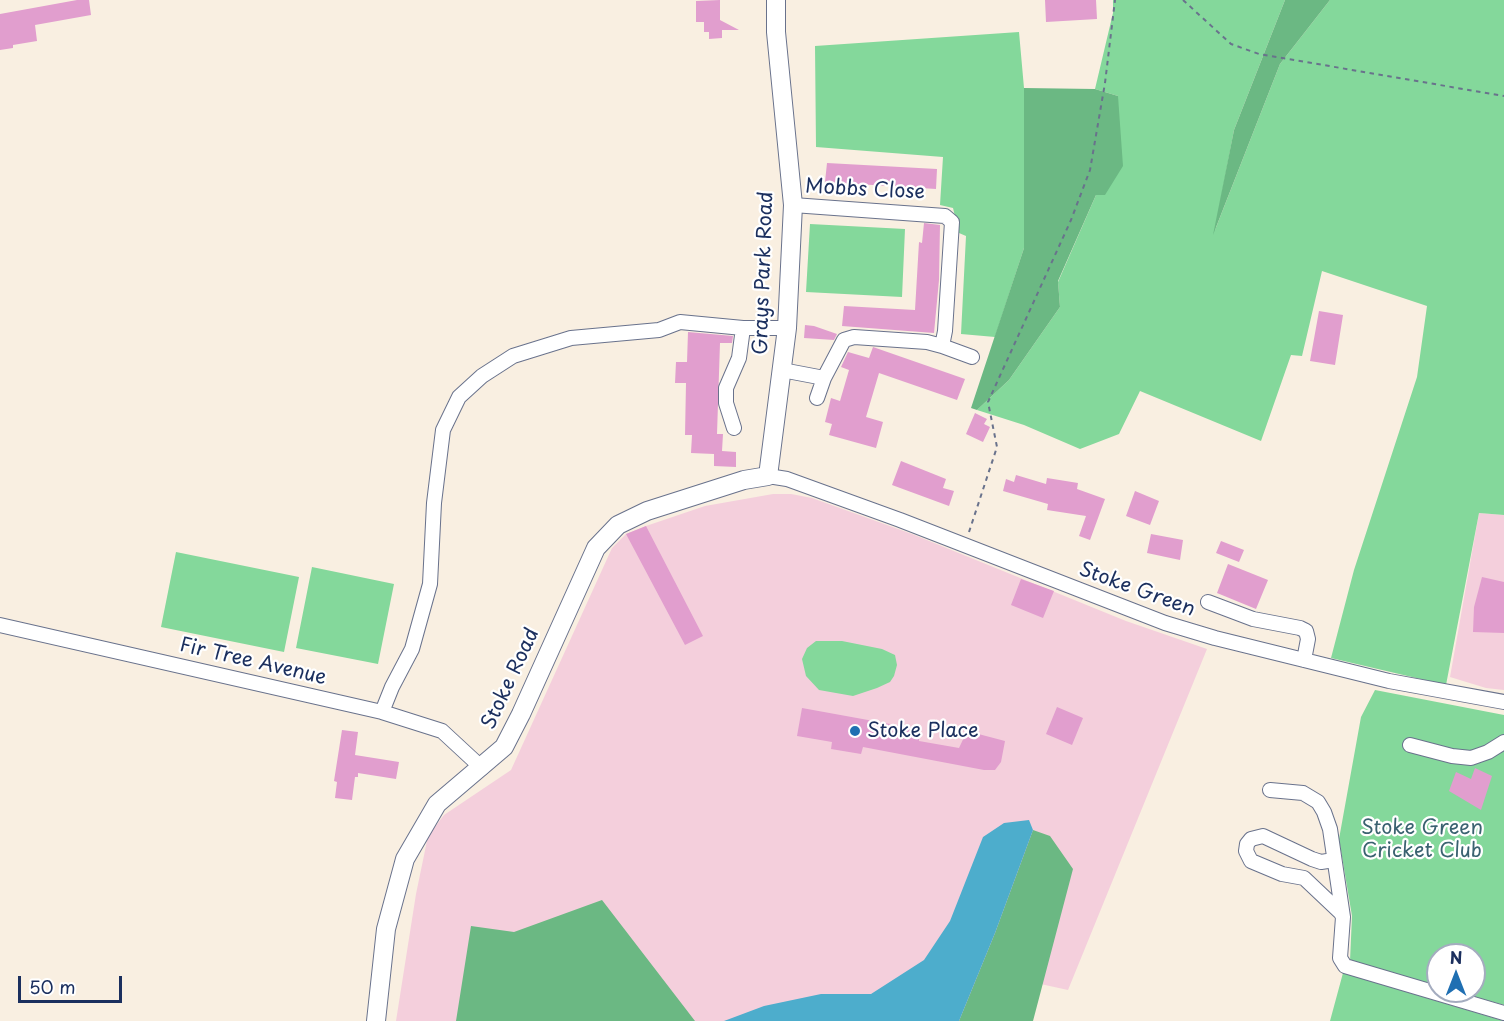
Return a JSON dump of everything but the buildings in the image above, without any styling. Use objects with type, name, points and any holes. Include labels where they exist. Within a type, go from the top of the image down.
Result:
[{"type":"main road","name":"Grays Park Road","points":[[768,476],[787,328],[793,205],[776,32],[776,0]]},
{"type":"main road","name":"Stoke Road","points":[[375,1021],[386,929],[405,859],[437,804],[504,747],[596,548],[618,525],[646,511],[744,480],[768,476]]},
{"type":"street","name":"Mobbs Close","points":[[793,205],[945,216],[952,222],[945,332],[942,346]]},
{"type":"street","points":[[382,712],[412,649],[430,584],[434,503],[443,430],[459,397],[482,376],[513,356],[571,338],[659,330],[680,322],[743,328],[787,328]]},
{"type":"street","points":[[734,428],[726,403],[726,388],[739,358],[743,328]]},
{"type":"street","points":[[817,398],[824,378],[844,340],[854,338],[927,342],[972,357]]},
{"type":"street","points":[[782,370],[824,378]]},
{"type":"street","name":"Stoke Green","points":[[768,476],[787,479],[900,520],[1165,623],[1215,638],[1389,681],[1504,702]]},
{"type":"street","points":[[1208,602],[1253,619],[1300,628],[1306,632],[1308,639],[1304,660]]},
{"type":"street","name":"Fir Tree Avenue","points":[[0,625],[382,712],[442,731],[482,768]]},
{"type":"street","points":[[1410,745],[1452,756],[1471,758],[1488,752],[1504,742]]},
{"type":"street","points":[[1270,790],[1303,793],[1318,802],[1324,812],[1330,829],[1343,917],[1340,958],[1346,966],[1504,1013]]},
{"type":"street","points":[[1334,860],[1321,862],[1312,859],[1263,836],[1251,839],[1246,844],[1247,857],[1251,861],[1282,874],[1304,878],[1343,917]]},
{"type":"street","points":[[1304,878],[1312,859]]},
{"type":"path","points":[[964,546],[997,447],[988,402],[1071,220],[1090,170],[1105,83],[1115,0]]},
{"type":"path","points":[[1183,0],[1231,44],[1259,54],[1504,96]]},
{"type":"shaded area","points":[[773,494],[791,494],[812,498],[912,534],[1126,621],[1207,649],[1068,990],[1036,983],[1027,1021],[396,1021],[416,894],[428,836],[444,815],[511,770],[612,548],[626,534],[705,506]]},
{"type":"shaded area","points":[[1479,513],[1504,515],[1504,690],[1486,688],[1450,677]]},
{"type":"green space","points":[[1113,0],[1285,0],[1234,130],[1215,230],[1280,64],[1330,0],[1504,0],[1504,515],[1479,513],[1446,685],[1331,658],[1354,570],[1417,377],[1427,306],[1322,271],[1302,356],[1291,355],[1261,441],[1140,391],[1119,434],[1080,449],[1024,425],[977,410],[1009,380],[1060,307],[1058,282],[1096,195],[1118,96],[1095,89],[1113,13]]},
{"type":"green space","points":[[1285,0],[1330,0],[1280,64],[1213,235],[1234,130]]},
{"type":"green space","points":[[1019,32],[1024,88],[1024,248],[995,337],[961,334],[966,236],[959,233],[953,208],[940,205],[943,157],[816,147],[815,46]]},
{"type":"green space","points":[[1024,88],[1095,89],[1118,96],[1123,166],[1105,195],[1096,195],[1058,281],[1060,307],[1009,380],[977,410],[971,408],[1024,248]]},
{"type":"green space","points":[[810,224],[905,229],[902,297],[806,292]]},
{"type":"green space","points":[[176,552],[299,577],[284,652],[161,627]]},
{"type":"green space","points":[[312,567],[394,584],[378,664],[296,648]]},
{"type":"green space","points":[[816,641],[842,641],[882,649],[895,655],[897,665],[894,676],[890,682],[853,696],[819,690],[806,676],[802,659],[807,648]]},
{"type":"green space","name":"Stoke Green Cricket Club","points":[[1375,690],[1504,715],[1504,1005],[1486,1000],[1486,943],[1426,943],[1426,983],[1350,961],[1352,916],[1339,839],[1361,717]]},
{"type":"green space","points":[[1033,830],[1050,836],[1073,869],[1033,1021],[959,1021],[995,933]]},
{"type":"green space","points":[[602,900],[695,1021],[456,1021],[471,926],[514,932]]},
{"type":"green space","points":[[1343,973],[1426,998],[1426,1003],[1444,1003],[1504,1021],[1330,1021]]},
{"type":"water","points":[[1029,820],[1033,830],[959,1021],[724,1021],[764,1006],[821,994],[871,994],[924,960],[950,921],[983,837],[1004,823]]},
{"type":"place","name":"Stoke Place","points":[[855,731]]}]
